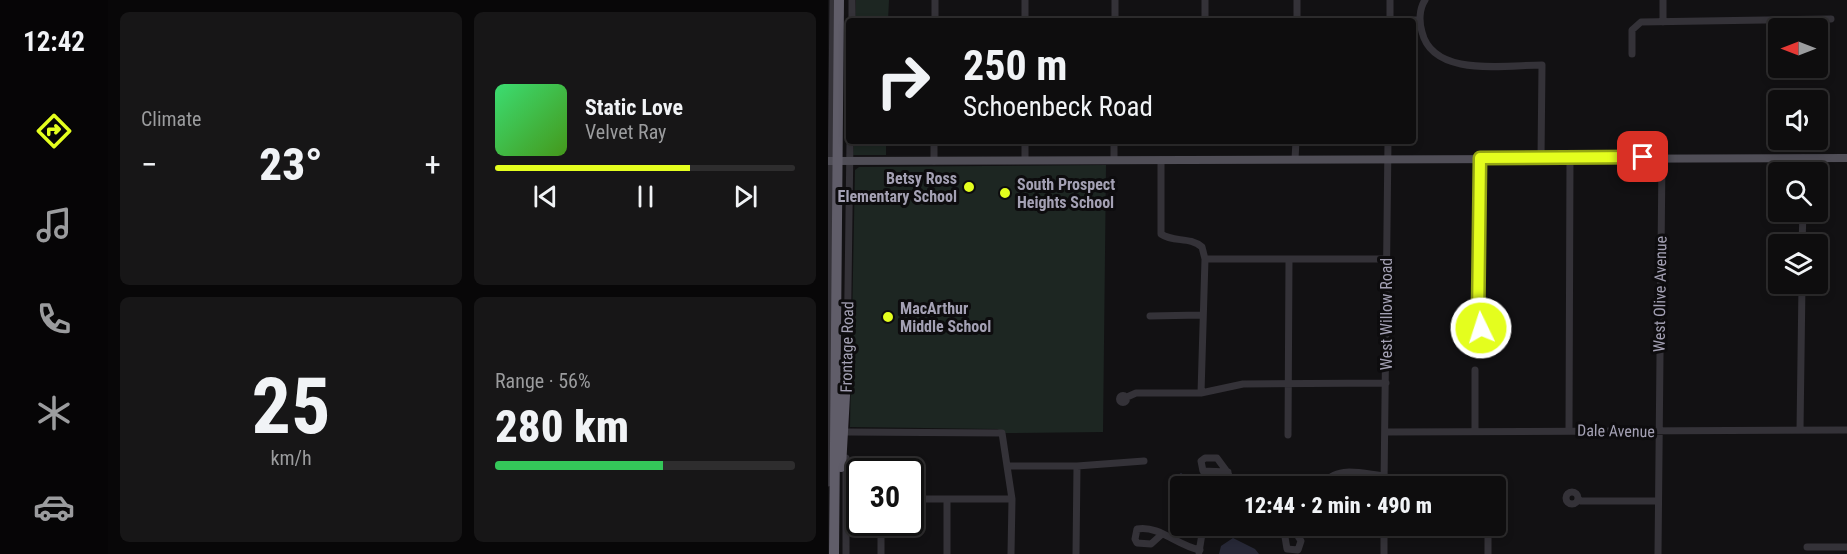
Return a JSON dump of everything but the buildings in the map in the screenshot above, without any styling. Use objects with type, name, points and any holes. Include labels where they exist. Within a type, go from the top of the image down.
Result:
[{"type":"highway","points":[[834,554],[838,161],[844,0]]},
{"type":"highway","points":[[834,2],[838,161],[840,554]]},
{"type":"highway","points":[[841,467],[847,360]]},
{"type":"main road","points":[[838,161],[1570,157],[1847,158]]},
{"type":"street","points":[[852,0],[852,18]]},
{"type":"street","points":[[935,0],[935,18]]},
{"type":"street","points":[[1025,0],[1025,18]]},
{"type":"street","points":[[1115,0],[1115,18]]},
{"type":"street","points":[[1205,0],[1205,18]]},
{"type":"street","points":[[1297,0],[1297,18]]},
{"type":"street","points":[[1390,0],[1390,18]]},
{"type":"street","points":[[1425,0],[1420,20],[1422,34],[1432,52],[1443,60],[1461,65],[1542,65],[1541,158]]},
{"type":"street","points":[[1663,0],[1663,22]]},
{"type":"street","points":[[1632,54],[1632,30],[1641,22],[1831,19]]},
{"type":"street","name":"Frontage Road","points":[[828,483],[829,234],[838,161],[848,144]]},
{"type":"street","points":[[934,144],[934,161]]},
{"type":"street","points":[[1024,144],[1024,160]]},
{"type":"street","points":[[1114,144],[1114,160]]},
{"type":"street","points":[[1295,159],[1296,144]]},
{"type":"street","name":"West Willow Road","points":[[1384,476],[1388,144]]},
{"type":"street","points":[[1569,430],[1570,157]]},
{"type":"street","name":"West Olive Avenue","points":[[1658,554],[1662,157]]},
{"type":"street","points":[[1480,158],[1478,321],[1481,328]]},
{"type":"street","points":[[1161,160],[1161,234],[1168,239],[1194,240],[1202,246],[1205,259],[1201,315],[1201,393]]},
{"type":"street","name":"Frontage Road","points":[[838,161],[847,360],[846,554]]},
{"type":"street","points":[[1205,259],[1387,259]]},
{"type":"street","points":[[1288,260],[1288,435]]},
{"type":"street","points":[[1800,430],[1802,294]]},
{"type":"street","points":[[1150,316],[1201,315]]},
{"type":"street","points":[[1475,370],[1475,430]]},
{"type":"street","points":[[1127,398],[1136,393],[1201,393],[1243,384],[1386,383]]},
{"type":"street","name":"Dale Avenue","points":[[1385,432],[1847,430]]},
{"type":"street","points":[[846,432],[1002,433],[1012,498],[1011,554]]},
{"type":"street","points":[[1008,466],[1077,466],[1144,461]]},
{"type":"street","points":[[1076,554],[1077,466]]},
{"type":"street","points":[[1330,476],[1338,471],[1384,476]]},
{"type":"street","points":[[1228,472],[1229,476]]},
{"type":"street","points":[[924,499],[1012,498]]},
{"type":"street","points":[[946,554],[947,499]]},
{"type":"street","points":[[1578,499],[1581,501],[1658,501]]},
{"type":"street","points":[[1161,535],[1199,552],[1202,536]]},
{"type":"street","points":[[881,536],[881,554]]},
{"type":"street","points":[[1285,536],[1287,549],[1298,550],[1301,542],[1297,536]]},
{"type":"street","points":[[1384,536],[1384,554]]},
{"type":"street","points":[[1488,536],[1488,554]]},
{"type":"street","points":[[1807,547],[1844,547]]},
{"type":"street","points":[[1835,554],[1844,547]]},
{"type":"shaded area","points":[[856,0],[889,0],[888,18],[855,18]]},
{"type":"shaded area","points":[[854,144],[886,144],[886,155],[853,155]]},
{"type":"shaded area","points":[[1106,165],[1103,432],[1006,433],[997,429],[850,427],[855,170],[859,167]]},
{"type":"water","points":[[1233,538],[1255,549],[1259,554],[1219,554],[1221,546]]},
{"type":"place","name":"Betsy Ross Elementary School","points":[[969,187]]},
{"type":"place","name":"South Prospect Heights School","points":[[1005,193]]},
{"type":"place","name":"MacArthur Middle School","points":[[888,317]]},
{"type":"route","points":[[1481,328],[1478,321],[1480,158],[1643,157]]}]
